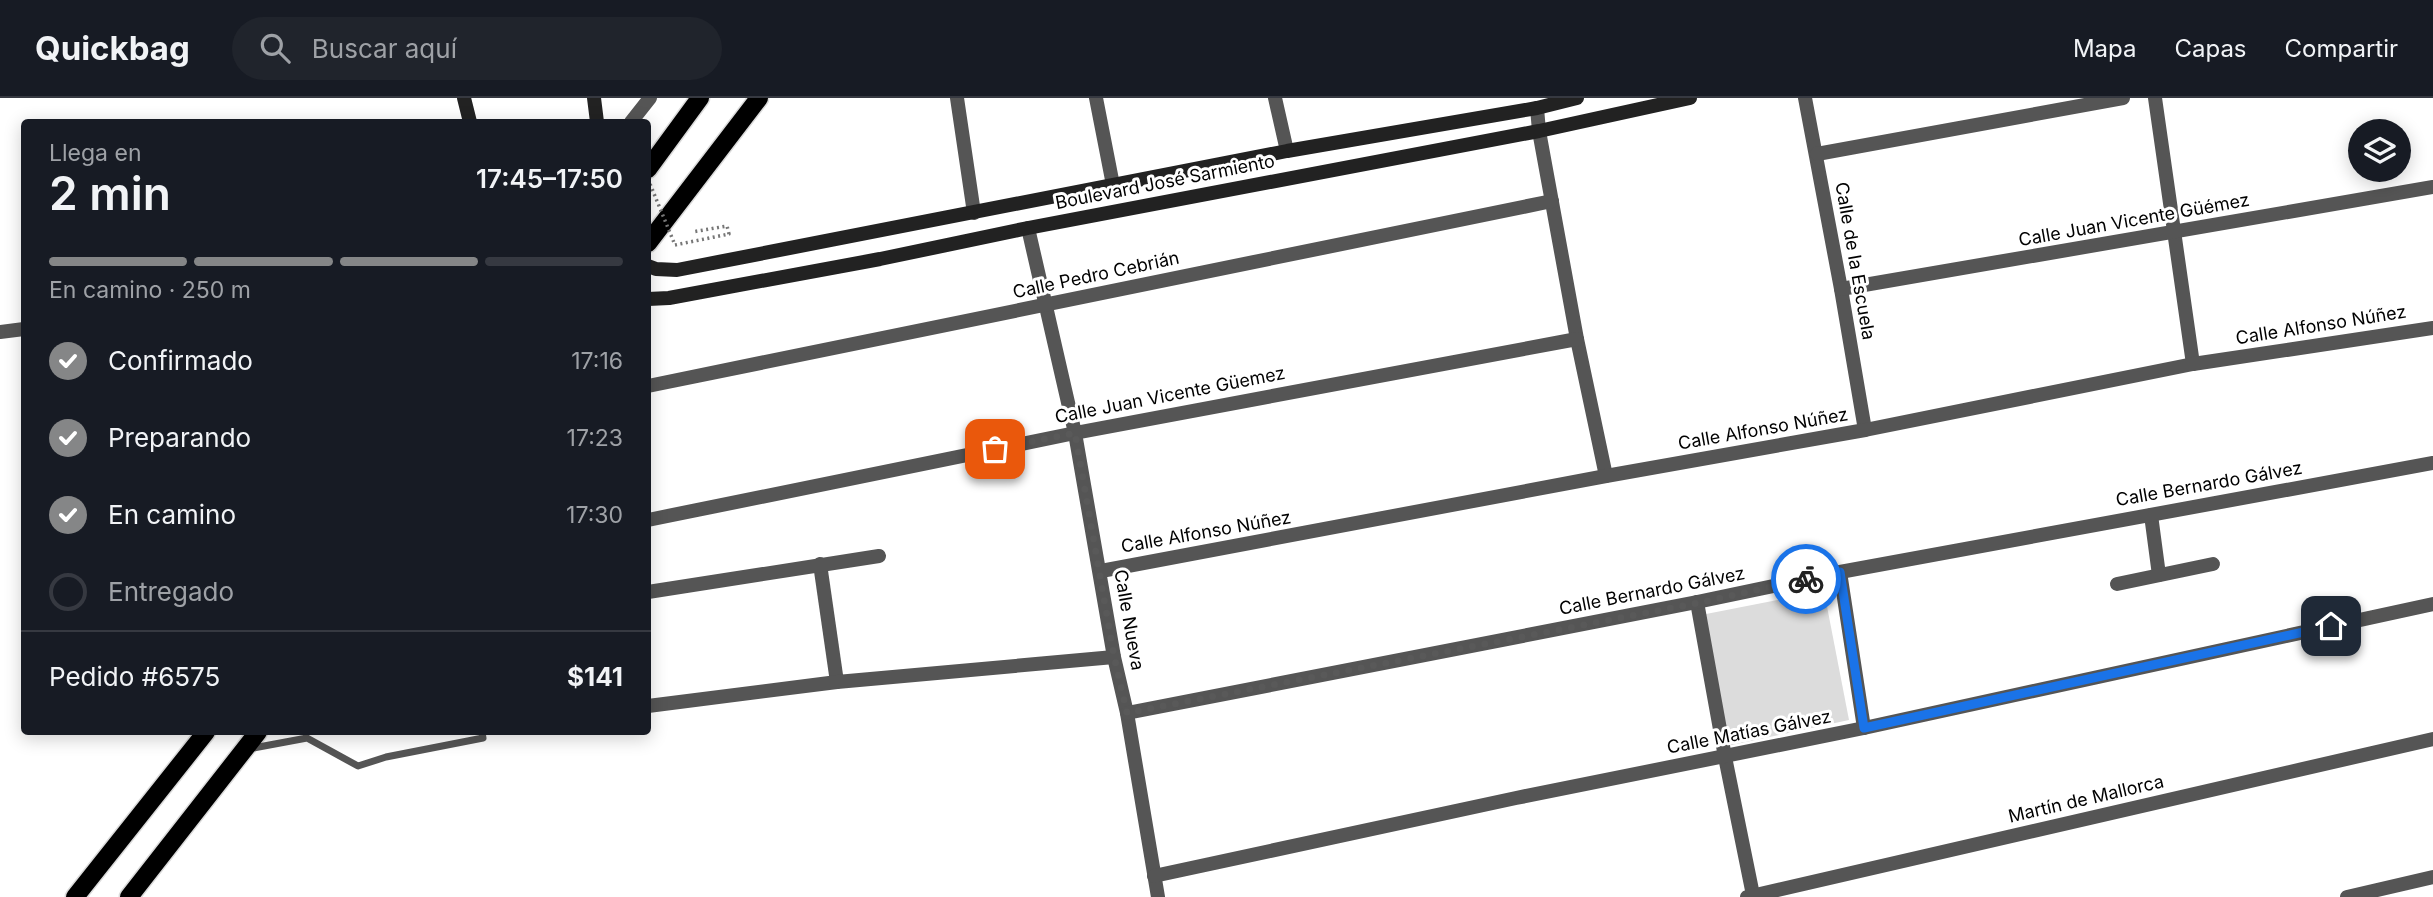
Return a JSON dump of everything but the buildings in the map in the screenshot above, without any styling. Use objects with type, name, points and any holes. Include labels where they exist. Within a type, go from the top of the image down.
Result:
[{"type":"main road","points":[[651,165],[700,98]]},
{"type":"main road","points":[[651,239],[760,98]]},
{"type":"main road","points":[[75,897],[204,735]]},
{"type":"main road","points":[[129,897],[256,735]]},
{"type":"street","points":[[464,98],[469,119]]},
{"type":"street","points":[[594,98],[597,119]]},
{"type":"street","points":[[634,119],[650,98]]},
{"type":"street","points":[[957,98],[974,213]]},
{"type":"street","points":[[1096,98],[1113,185]]},
{"type":"street","points":[[1275,98],[1287,151]]},
{"type":"street","name":"Boulevard José Sarmiento","points":[[651,268],[677,270],[1287,151],[1577,98]]},
{"type":"street","name":"Boulevard José Sarmiento","points":[[651,299],[669,298],[880,259],[1028,228],[1539,131],[1690,98]]},
{"type":"street","name":"Calle de la Escuela","points":[[1805,98],[1842,289],[1865,430]]},
{"type":"street","points":[[1817,154],[2123,98]]},
{"type":"street","points":[[2155,98],[2193,364]]},
{"type":"street","points":[[1537,107],[1539,131],[1577,338],[1606,476]]},
{"type":"street","name":"Calle Juan Vicente Güémez","points":[[1842,289],[2433,187]]},
{"type":"street","name":"Calle Pedro Cebrián","points":[[651,385],[1552,201]]},
{"type":"street","name":"Calle Nueva","points":[[1028,228],[1075,433],[1158,897]]},
{"type":"street","points":[[874,233],[880,259]]},
{"type":"street","name":"Calle Alfonso Núñez","points":[[1101,571],[1865,430],[2193,364],[2433,328]]},
{"type":"street","points":[[0,332],[21,329]]},
{"type":"street","name":"Calle Juan Vicente Güemez","points":[[651,519],[1075,433],[1577,338]]},
{"type":"street","name":"Calle Bernardo Gálvez","points":[[1127,713],[1698,603],[1840,572],[2433,463]]},
{"type":"street","points":[[2151,515],[2159,575]]},
{"type":"street","points":[[651,592],[879,556]]},
{"type":"street","points":[[820,564],[837,682]]},
{"type":"street","points":[[2117,584],[2213,564]]},
{"type":"street","points":[[1840,572],[1864,728]]},
{"type":"street","points":[[1698,603],[1750,896]]},
{"type":"street","name":"Calle Matías Gálvez","points":[[1154,876],[1517,798],[1864,728],[2433,604]]},
{"type":"street","points":[[651,706],[837,682],[1114,656]]},
{"type":"street","name":"Martín de Mallorca","points":[[1750,896],[2433,739]]},
{"type":"street","points":[[2347,897],[2433,877]]},
{"type":"lane","points":[[244,750],[307,738],[310,735]]},
{"type":"lane","points":[[307,738],[358,766],[386,757],[483,738],[482,735]]},
{"type":"path","points":[[651,186],[676,245],[729,234],[727,226],[692,232]]},
{"type":"shaded area","points":[[1824,591],[1849,720],[1727,746],[1701,615]]},
{"type":"way so far","points":[[995,449],[1075,433],[1114,656],[1127,713],[1698,603],[1806,579]]},
{"type":"route","points":[[1806,579],[1840,572],[1864,728],[2331,626]]}]
